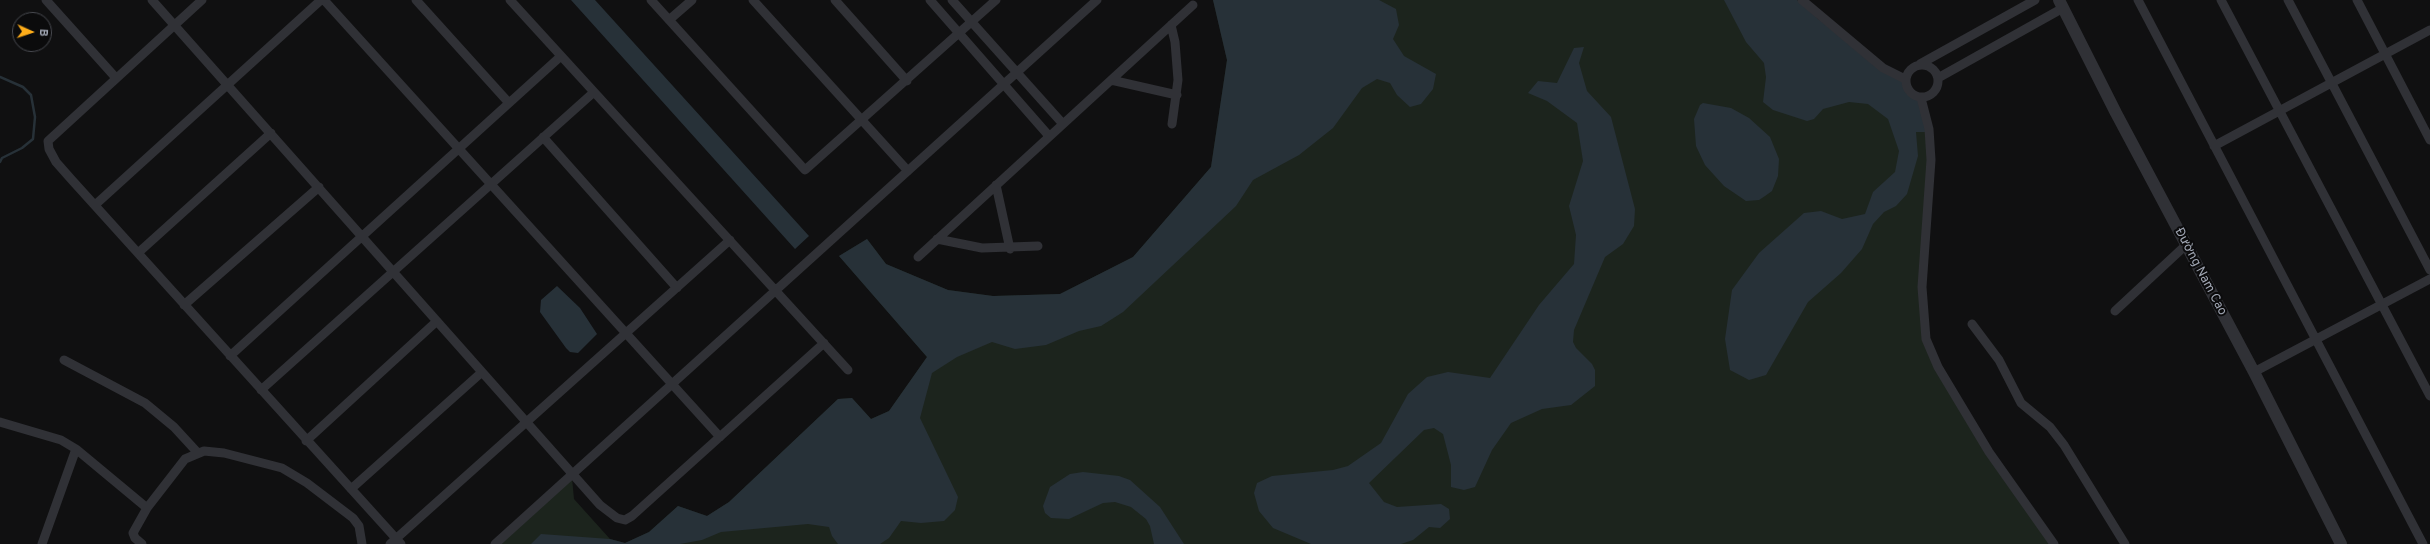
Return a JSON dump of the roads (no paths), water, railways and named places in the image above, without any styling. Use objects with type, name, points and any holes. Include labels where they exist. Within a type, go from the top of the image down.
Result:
[{"type":"street","points":[[46,0],[116,78]]},
{"type":"street","points":[[152,0],[600,505],[617,518],[625,520],[632,516],[824,344]]},
{"type":"street","points":[[202,0],[48,141],[50,152],[56,162],[306,441],[351,489],[395,542],[730,240]]},
{"type":"street","points":[[95,205],[322,0],[720,437]]},
{"type":"street","points":[[416,0],[509,103]]},
{"type":"street","points":[[510,0],[848,370]]},
{"type":"street","points":[[652,0],[805,170],[907,81],[996,0]]},
{"type":"street","points":[[670,20],[692,0]]},
{"type":"street","points":[[753,0],[908,171]]},
{"type":"street","points":[[835,0],[907,81]]},
{"type":"street","points":[[930,0],[1049,136]]},
{"type":"street","points":[[952,0],[1063,124]]},
{"type":"street","points":[[495,544],[1097,0]]},
{"type":"street","points":[[1802,0],[1882,68],[1905,79]]},
{"type":"street","points":[[1920,64],[1934,69],[1938,78],[1934,92],[1921,98],[1911,94],[1906,85],[1905,79],[1910,69],[2035,0]]},
{"type":"street","points":[[2138,0],[2422,544]]},
{"type":"street","points":[[2221,0],[2430,396]]},
{"type":"street","points":[[2288,0],[2430,270]]},
{"type":"street","points":[[2357,0],[2430,140]]},
{"type":"street","points":[[1938,78],[2061,4]]},
{"type":"street","name":"Đường Nam Cao","points":[[2061,4],[2186,246],[2254,372],[2341,544]]},
{"type":"street","points":[[918,257],[1193,5]]},
{"type":"street","points":[[1171,25],[1177,58],[1176,95],[1172,124]]},
{"type":"street","points":[[2214,146],[2278,110],[2430,30]]},
{"type":"street","points":[[230,356],[561,56]]},
{"type":"street","points":[[1111,80],[1176,95]]},
{"type":"street","points":[[261,390],[594,92]]},
{"type":"street","points":[[1921,98],[1929,129],[1931,160],[1922,287],[1926,339],[1938,367],[1989,452],[2054,544]]},
{"type":"street","points":[[138,253],[271,133]]},
{"type":"street","points":[[544,137],[677,288]]},
{"type":"street","points":[[996,185],[1010,249]]},
{"type":"street","points":[[184,305],[319,187]]},
{"type":"street","points":[[937,239],[982,248],[1010,249],[1038,246]]},
{"type":"street","points":[[2115,311],[2186,246]]},
{"type":"street","points":[[2254,372],[2430,279]]},
{"type":"street","points":[[306,441],[437,321]]},
{"type":"street","points":[[1972,324],[1999,360],[2021,403],[2050,427],[2064,445],[2125,544]]},
{"type":"street","points":[[64,360],[145,403],[174,428],[197,452]]},
{"type":"street","points":[[351,489],[482,372]]},
{"type":"street","points":[[0,422],[61,440],[76,449],[147,508]]},
{"type":"street","points":[[42,544],[76,449]]},
{"type":"street","points":[[142,544],[135,538],[133,532],[147,508],[185,460],[197,452],[204,451],[224,453],[282,468],[307,483],[353,518],[359,526],[362,544]]},
{"type":"waterway","points":[[0,77],[23,87],[31,95],[35,117],[33,139],[22,148],[2,158],[0,162]]}]
